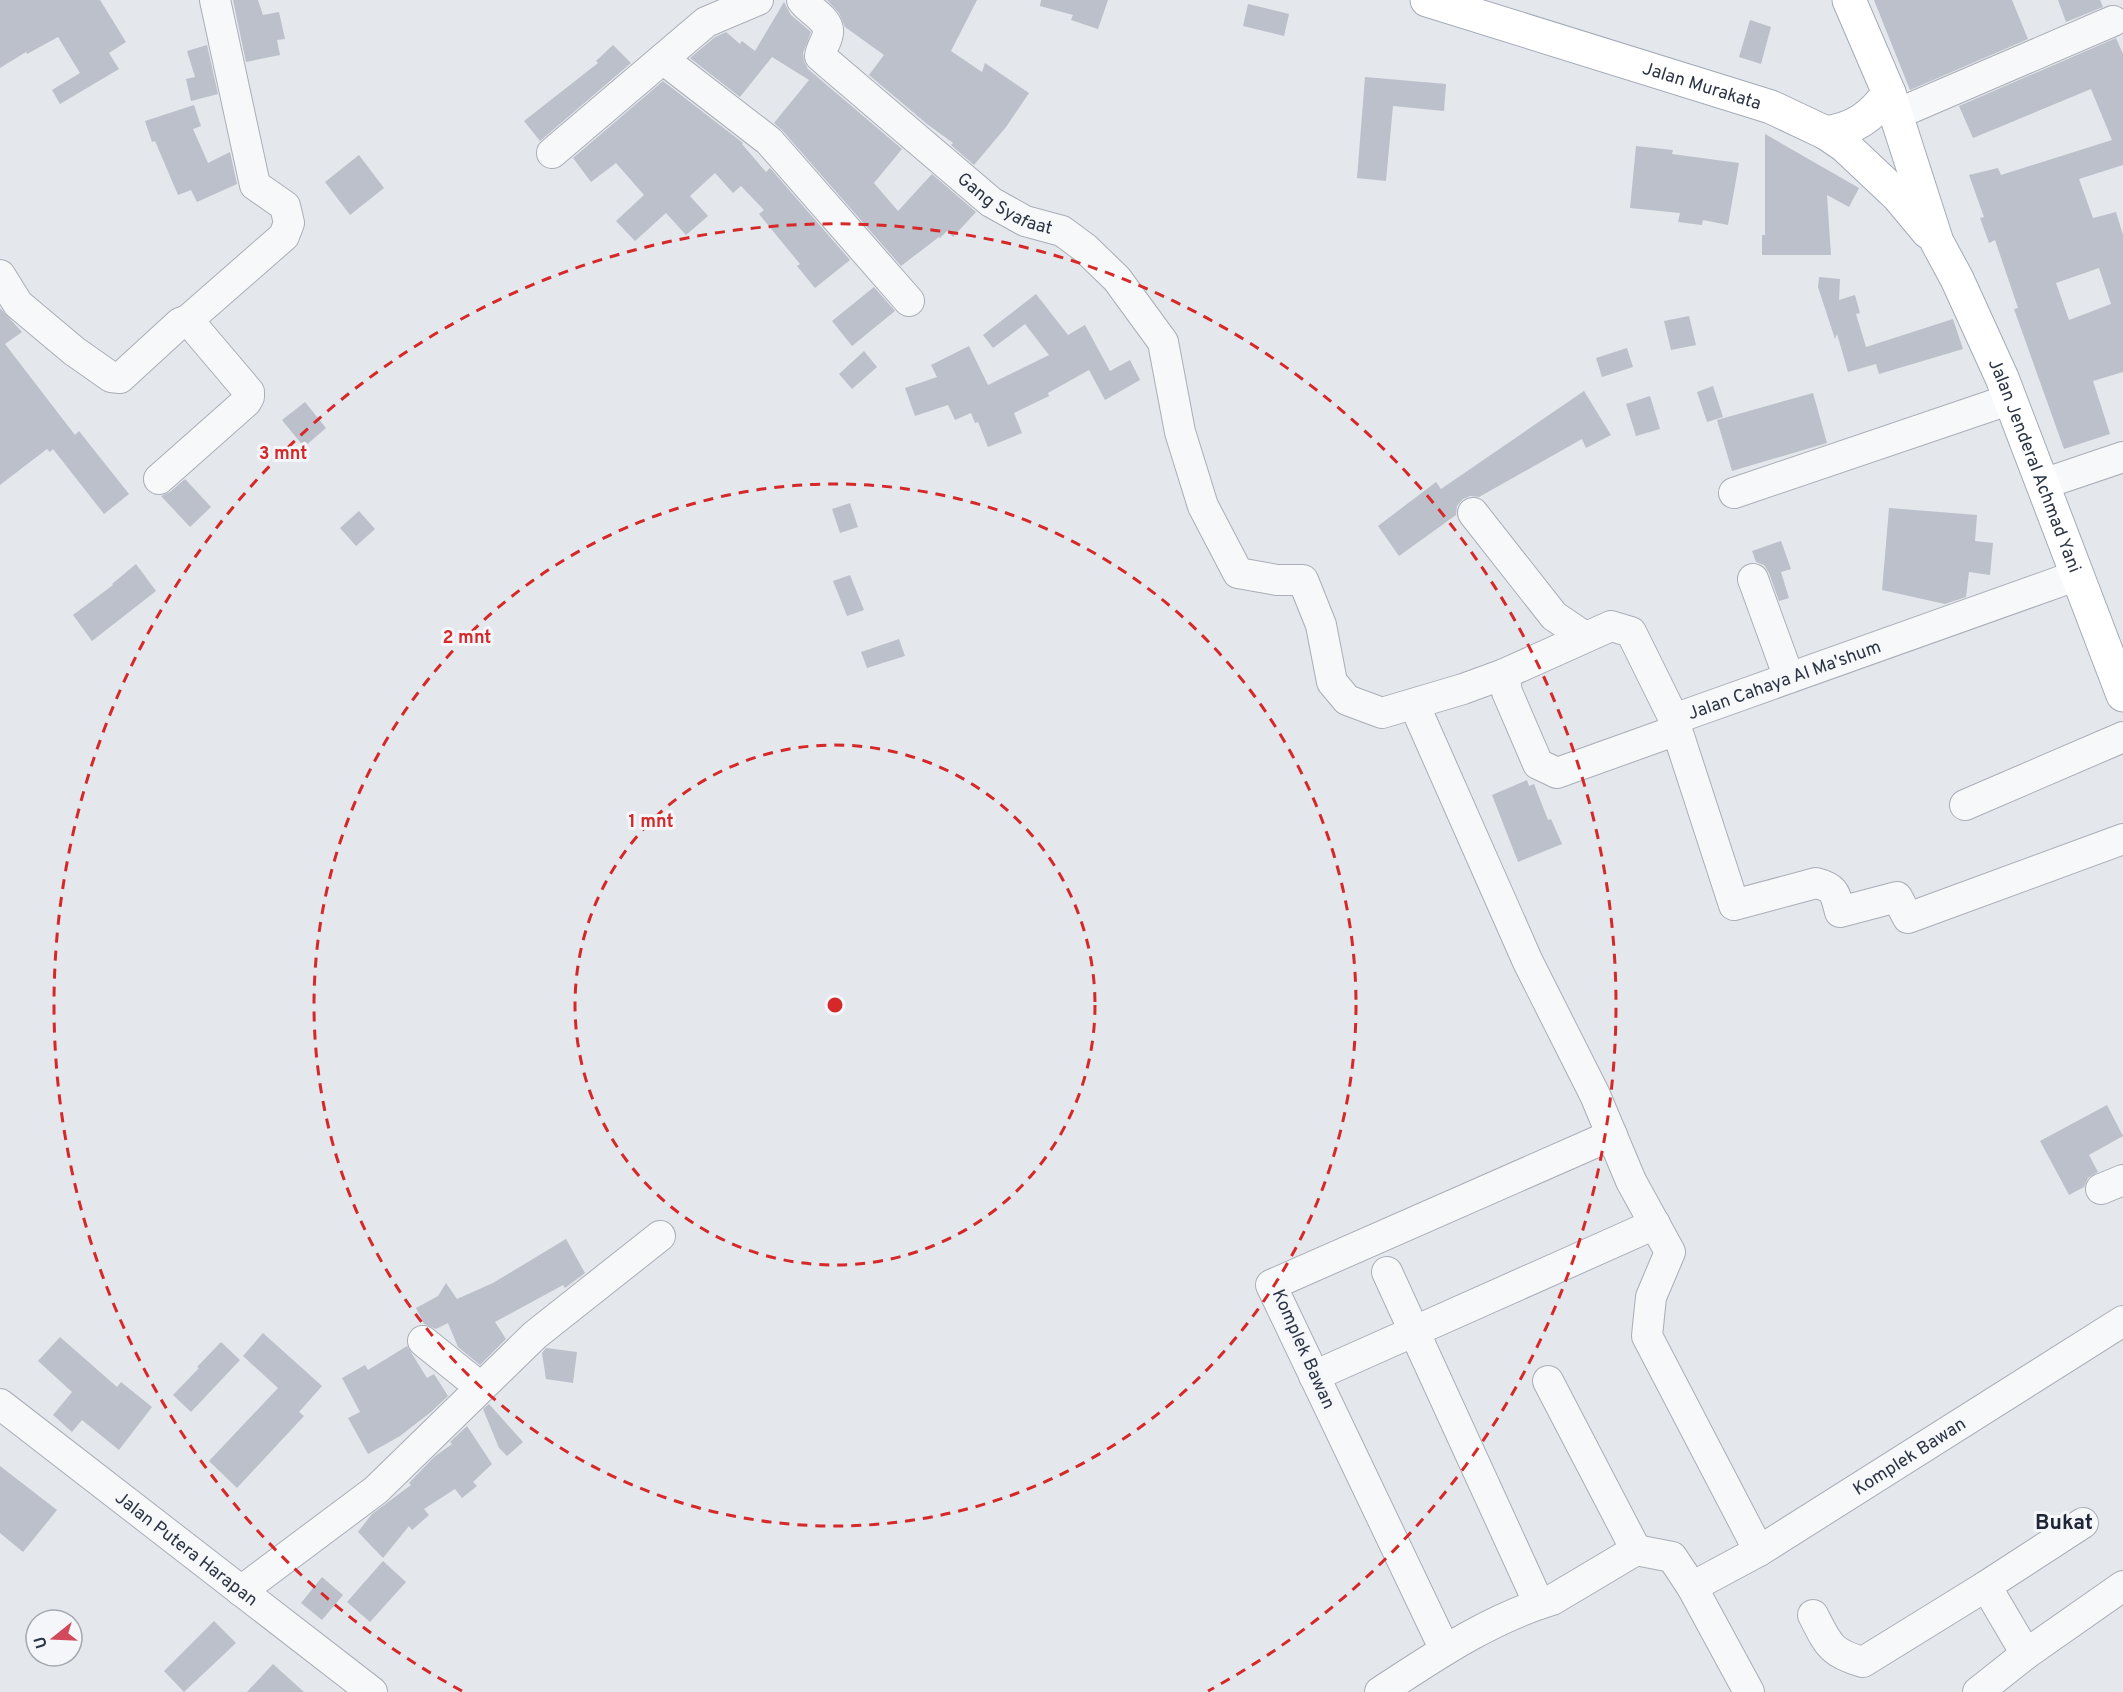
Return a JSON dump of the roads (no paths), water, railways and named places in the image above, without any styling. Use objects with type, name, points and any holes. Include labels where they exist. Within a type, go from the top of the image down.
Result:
[{"type":"main road","name":"Jalan Murakata","points":[[1427,0],[1771,107],[1826,133],[1845,146],[1898,196],[1937,242]]},
{"type":"main road","points":[[1849,0],[1893,103],[1937,242]]},
{"type":"main road","points":[[1826,133],[1844,130],[1893,103]]},
{"type":"main road","name":"Jalan Jenderal Achmad Yani","points":[[1937,242],[1957,279],[2011,399],[2123,694]]},
{"type":"street","points":[[0,275],[18,304],[74,351],[111,377],[120,378],[180,323],[188,320],[284,236],[289,223],[285,206],[255,185],[215,0]]},
{"type":"street","points":[[552,153],[706,22],[758,0]]},
{"type":"street","name":"Gang Syafaat","points":[[798,0],[824,21],[829,29],[820,56],[863,94],[992,202],[1025,220],[1062,231],[1085,248],[1117,279],[1163,342],[1180,432],[1203,506],[1238,573],[1277,580],[1303,580],[1321,625],[1332,682],[1347,700],[1382,712],[1414,704]]},
{"type":"street","points":[[1893,103],[2113,21]]},
{"type":"street","points":[[663,59],[768,141],[909,301]]},
{"type":"street","points":[[159,479],[249,398],[249,392],[188,320]]},
{"type":"street","points":[[1734,493],[2011,399]]},
{"type":"street","points":[[2043,484],[2123,457]]},
{"type":"street","points":[[1473,513],[1554,616],[1585,638]]},
{"type":"street","name":"Jalan Cahaya Al Ma'shum","points":[[2078,575],[1789,678],[1676,725],[1734,905],[1816,883],[1828,886],[1835,892],[1840,912],[1897,897],[1908,918],[2123,839]]},
{"type":"street","points":[[1753,579],[1789,678]]},
{"type":"street","points":[[1504,674],[1508,692],[1538,764],[1557,773],[1676,725],[1631,632],[1611,626],[1504,674],[1414,704],[1527,962],[1595,1095],[1631,1181],[1670,1252],[1651,1297],[1647,1336],[1759,1551]]},
{"type":"street","points":[[1965,805],[2123,737]]},
{"type":"street","name":"Komplek Bawan","points":[[1444,1650],[1271,1285],[1612,1135]]},
{"type":"street","points":[[1314,1376],[1655,1224]]},
{"type":"street","points":[[241,1590],[376,1490],[535,1335],[660,1236]]},
{"type":"street","points":[[1387,1272],[1539,1604]]},
{"type":"street","name":"Komplek Bawan","points":[[1692,1587],[1759,1551],[2122,1324]]},
{"type":"street","points":[[423,1341],[480,1387]]},
{"type":"street","points":[[1548,1382],[1636,1550]]},
{"type":"street","name":"Jalan Putera Harapan","points":[[0,1404],[241,1590],[340,1682],[372,1692]]},
{"type":"street","points":[[1813,1615],[1828,1645],[1843,1657],[1863,1662],[2083,1523]]},
{"type":"street","points":[[1380,1692],[1465,1637],[1552,1600],[1636,1550],[1672,1557],[1692,1587],[1749,1692]]},
{"type":"street","points":[[1986,1586],[2026,1654]]},
{"type":"street","points":[[1978,1692],[2026,1654],[2123,1586]]},
{"type":"district","name":"Bukat","points":[[2064,1522]]}]
